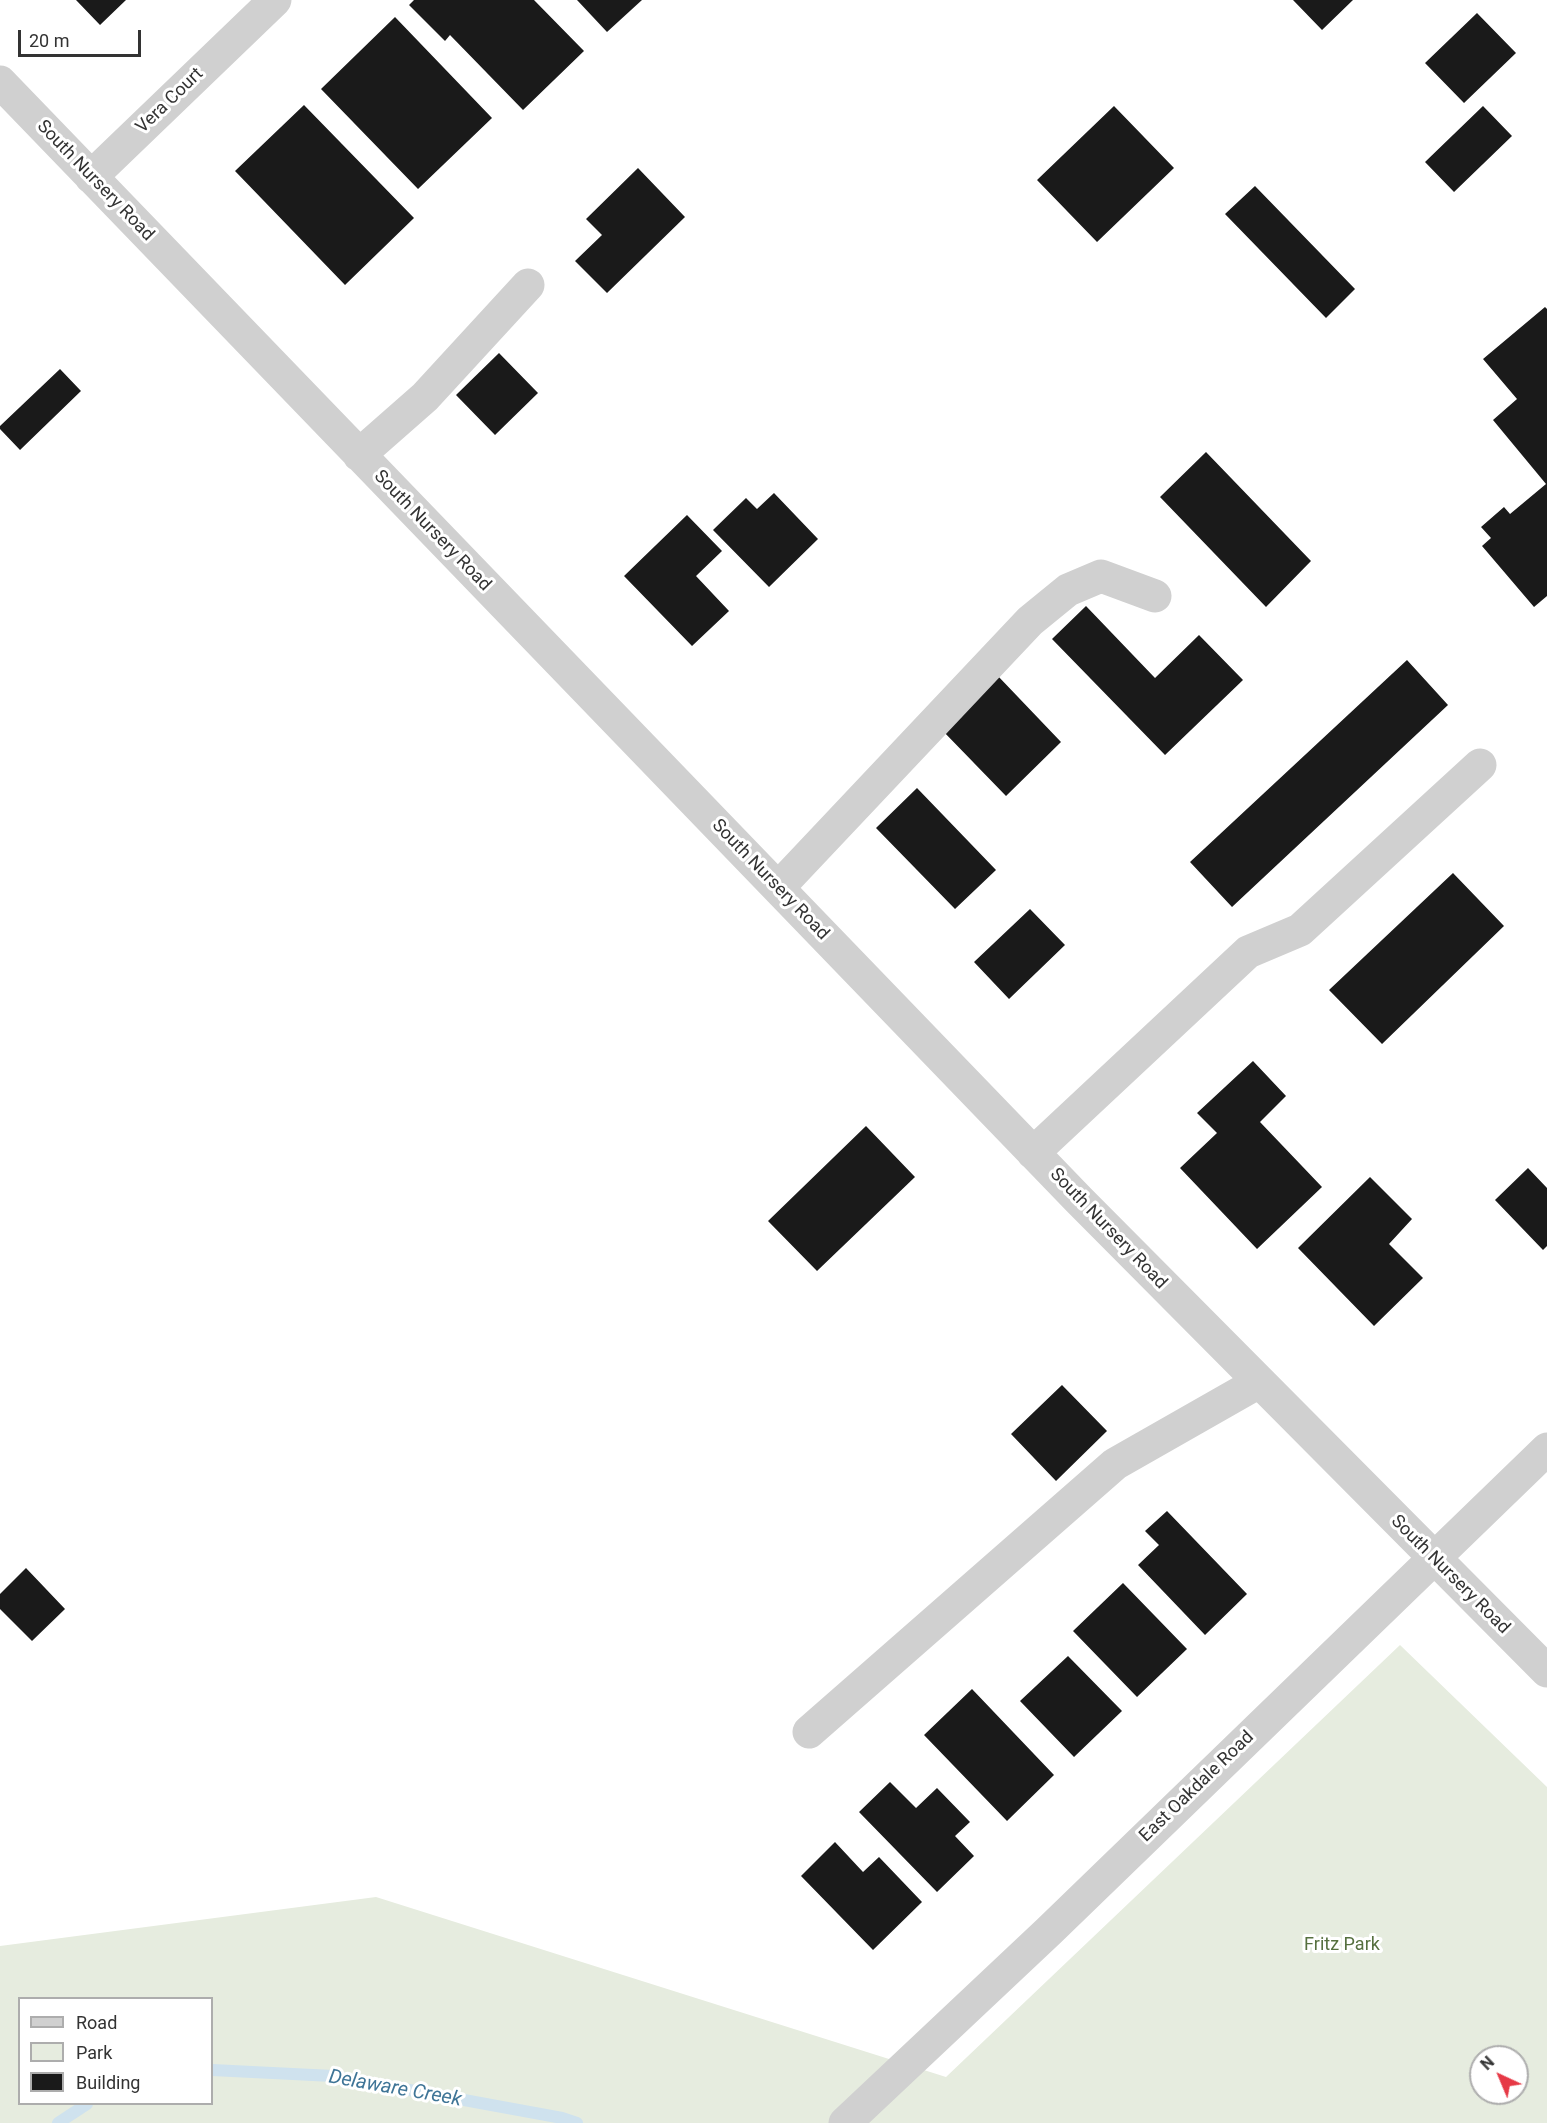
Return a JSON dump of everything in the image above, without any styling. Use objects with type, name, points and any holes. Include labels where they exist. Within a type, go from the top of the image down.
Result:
[{"type":"street","name":"Vera Court","points":[[91,177],[276,0]]},
{"type":"street","name":"South Nursery Road","points":[[0,82],[1034,1153],[1547,1671]]},
{"type":"street","points":[[359,455],[425,397],[528,285]]},
{"type":"street","points":[[778,888],[1030,621],[1068,590],[1101,576],[1155,596]]},
{"type":"street","points":[[1034,1153],[1248,952],[1300,930],[1480,765]]},
{"type":"street","points":[[809,1732],[1115,1464],[1259,1382]]},
{"type":"street","name":"East Oakdale Road","points":[[845,2123],[1049,1931],[1547,1449]]},
{"type":"green space","name":"Fritz Park","points":[[1400,1645],[1547,1787],[1547,2123],[0,2123],[0,1946],[376,1897],[946,2077]]},
{"type":"building","points":[[76,0],[126,0],[100,25]]},
{"type":"building","points":[[414,0],[534,0],[584,51],[523,110],[450,35],[445,41],[409,5]]},
{"type":"building","points":[[577,0],[642,0],[607,32]]},
{"type":"building","points":[[1293,0],[1353,0],[1322,30]]},
{"type":"building","points":[[1477,13],[1516,53],[1464,103],[1425,63]]},
{"type":"building","points":[[395,17],[492,118],[418,189],[321,89]]},
{"type":"building","points":[[304,105],[414,218],[345,285],[235,171]]},
{"type":"building","points":[[1114,106],[1174,168],[1097,242],[1037,180]]},
{"type":"building","points":[[1483,106],[1512,136],[1454,192],[1425,162]]},
{"type":"building","points":[[638,168],[685,217],[607,293],[575,261],[602,235],[586,219]]},
{"type":"building","points":[[1255,186],[1355,289],[1326,318],[1225,214]]},
{"type":"building","points":[[1545,307],[1547,309],[1547,596],[1534,607],[1482,546],[1491,538],[1481,527],[1504,507],[1510,514],[1546,484],[1493,420],[1517,399],[1483,359]]},
{"type":"building","points":[[499,353],[538,393],[495,435],[456,395]]},
{"type":"building","points":[[60,369],[81,391],[20,450],[0,429],[0,426]]},
{"type":"building","points":[[1206,452],[1311,561],[1266,607],[1160,497]]},
{"type":"building","points":[[774,493],[818,539],[769,587],[713,530],[746,498],[757,509]]},
{"type":"building","points":[[687,515],[722,551],[696,576],[729,611],[692,646],[624,576]]},
{"type":"building","points":[[1086,606],[1155,678],[1199,635],[1243,680],[1165,755],[1052,639]]},
{"type":"building","points":[[1407,660],[1448,705],[1232,907],[1190,862]]},
{"type":"building","points":[[997,675],[1061,742],[1006,796],[941,729]]},
{"type":"building","points":[[917,788],[996,870],[955,909],[876,828]]},
{"type":"building","points":[[1453,873],[1504,926],[1382,1044],[1329,990]]},
{"type":"building","points":[[1030,909],[1065,945],[1009,999],[974,962]]},
{"type":"building","points":[[1253,1061],[1286,1096],[1260,1122],[1322,1187],[1257,1249],[1180,1168],[1217,1133],[1197,1113]]},
{"type":"building","points":[[866,1126],[915,1177],[817,1271],[768,1221]]},
{"type":"building","points":[[1528,1168],[1547,1188],[1547,1246],[1543,1250],[1495,1200]]},
{"type":"building","points":[[1370,1177],[1412,1219],[1389,1244],[1423,1278],[1374,1326],[1298,1248]]},
{"type":"building","points":[[1062,1385],[1107,1431],[1056,1481],[1011,1434]]},
{"type":"building","points":[[1167,1511],[1247,1594],[1205,1635],[1138,1565],[1159,1545],[1145,1531]]},
{"type":"building","points":[[26,1568],[65,1609],[32,1641],[0,1609],[0,1594]]},
{"type":"building","points":[[1123,1583],[1187,1649],[1137,1697],[1073,1631]]},
{"type":"building","points":[[1068,1656],[1122,1711],[1074,1757],[1020,1701]]},
{"type":"building","points":[[972,1689],[1054,1775],[1007,1821],[924,1735]]},
{"type":"building","points":[[890,1782],[916,1808],[937,1788],[970,1822],[955,1836],[974,1856],[937,1892],[859,1812]]},
{"type":"building","points":[[835,1842],[863,1872],[879,1857],[922,1902],[873,1950],[801,1876]]},
{"type":"waterway","name":"Delaware Creek","points":[[213,2070],[333,2076],[562,2118],[577,2123]]},
{"type":"waterway","name":"Delaware Creek","points":[[58,2123],[85,2105]]}]
